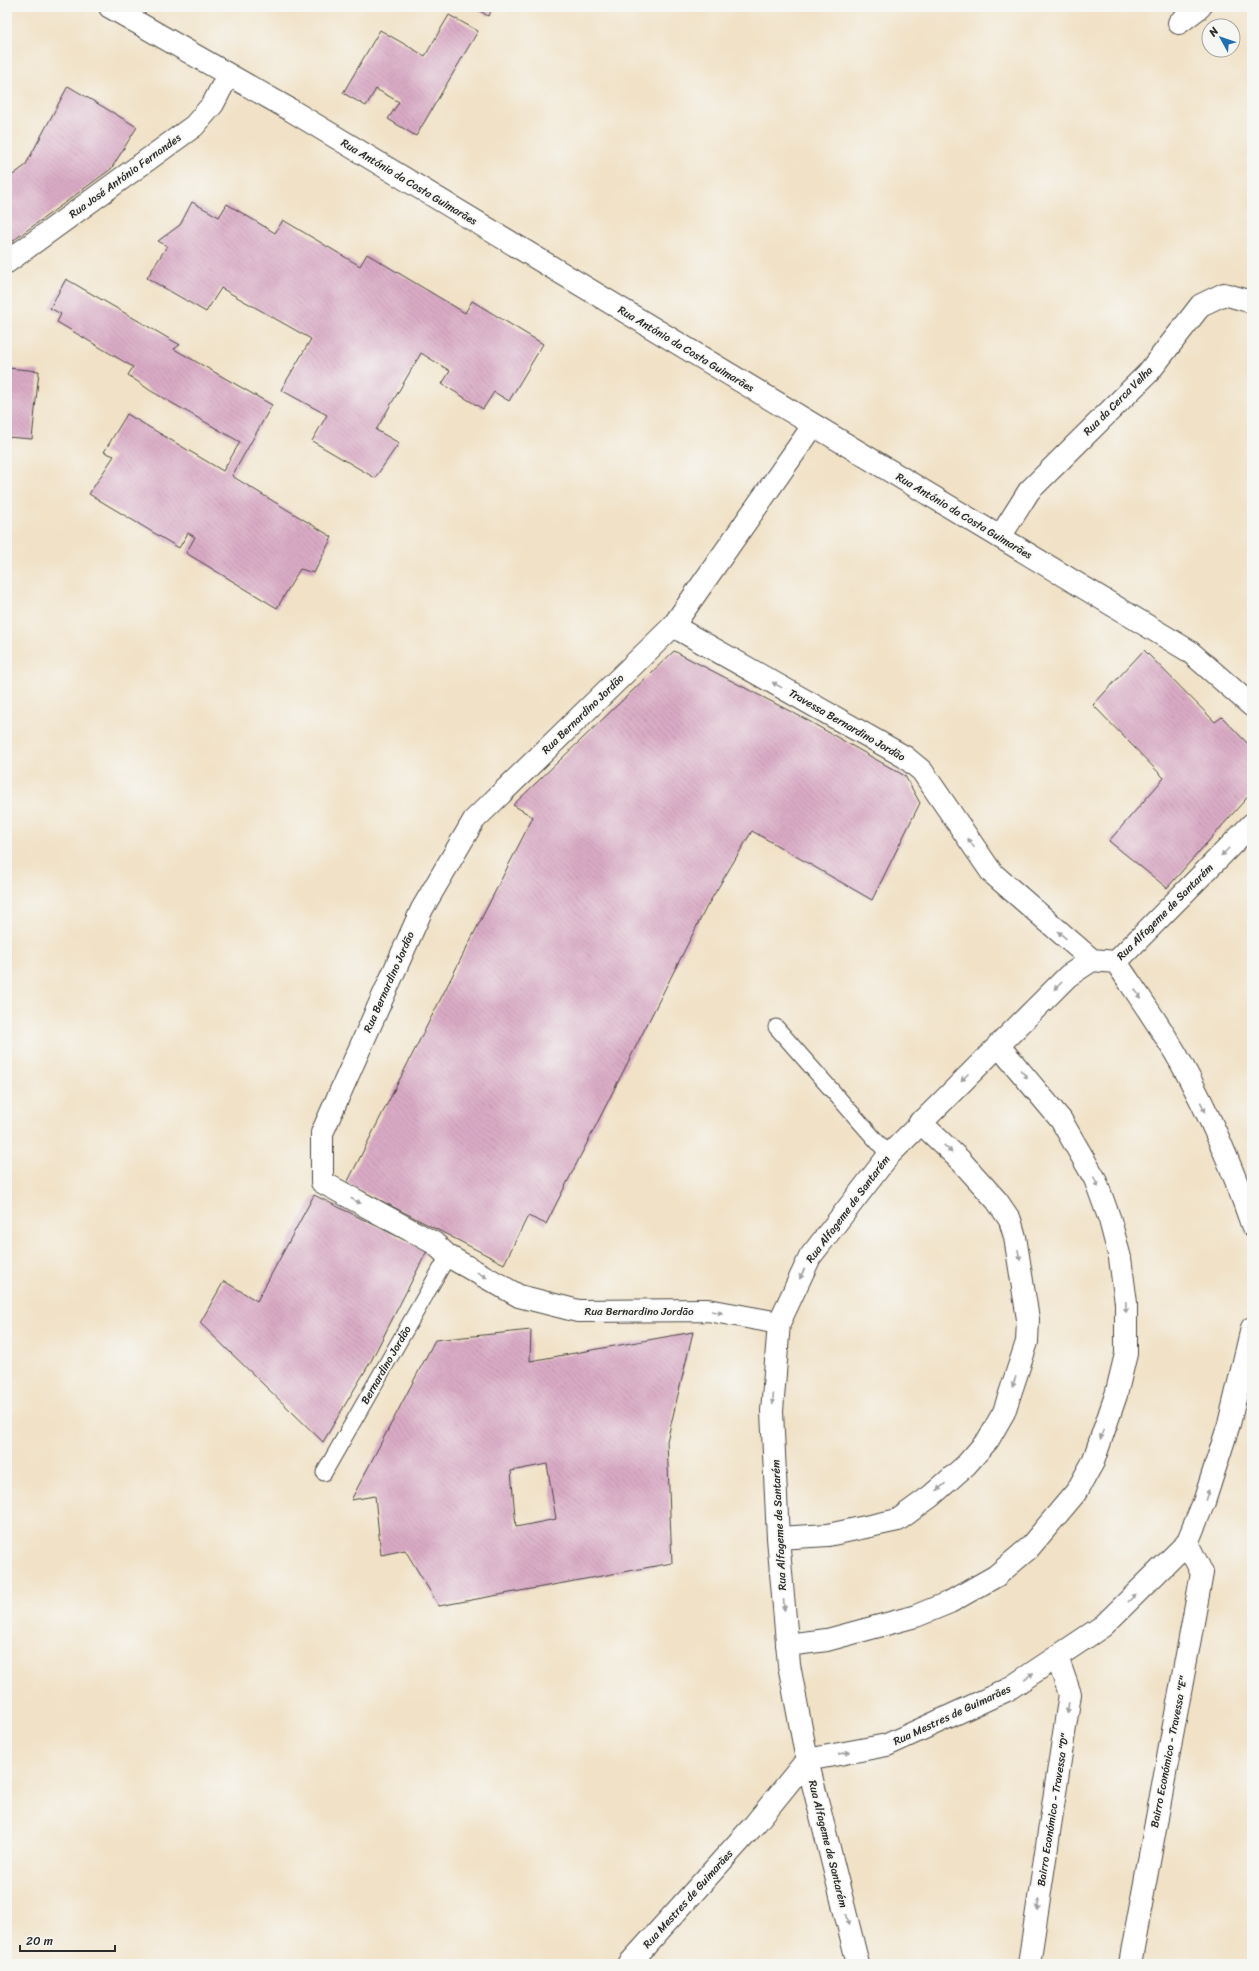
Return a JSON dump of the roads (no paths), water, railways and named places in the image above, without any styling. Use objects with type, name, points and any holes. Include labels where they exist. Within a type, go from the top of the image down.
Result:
[{"type":"street","name":"Rua António da Costa Guimarães","points":[[110,7],[289,109],[813,426],[1189,651],[1252,706]]},
{"type":"street","points":[[1178,23],[1200,7]]},
{"type":"street","name":"Rua José António Fernandes","points":[[7,262],[194,126],[213,104],[228,75]]},
{"type":"street","name":"Rua da Cerca Velha","points":[[1000,537],[1029,491],[1148,373],[1201,305],[1224,294],[1252,302]]},
{"type":"street","name":"Rua Bernardino Jordão","points":[[779,1323],[708,1310],[578,1311],[519,1296],[448,1256],[434,1243],[322,1182],[322,1133],[422,909],[474,820],[673,626],[813,426]]},
{"type":"street","name":"Travessa Bernardino Jordão","points":[[673,626],[905,757],[922,771],[992,873],[1092,960]]},
{"type":"street","name":"Rua Alfageme de Santarém","points":[[858,1964],[807,1760],[787,1645],[778,1538],[772,1411],[779,1323],[810,1257],[889,1155],[920,1122],[1068,976],[1092,960],[1116,962],[1252,824]]},
{"type":"street","points":[[1116,962],[1151,1012],[1181,1062],[1210,1120],[1240,1187],[1252,1225]]},
{"type":"street","points":[[787,1645],[827,1640],[916,1616],[950,1602],[996,1576],[1029,1548],[1077,1491],[1093,1462],[1116,1396],[1126,1354],[1126,1303],[1120,1258],[1110,1220],[1095,1179],[1061,1120],[998,1045]]},
{"type":"street","points":[[778,1538],[828,1535],[898,1520],[931,1496],[966,1465],[988,1440],[1004,1412],[1027,1342],[1028,1319],[1015,1237],[1010,1220],[997,1200],[961,1161],[920,1122]]},
{"type":"street","name":"Rua Mestres de Guimarães","points":[[629,1964],[755,1824],[807,1760],[887,1745],[1008,1690],[1103,1626],[1187,1543],[1204,1502],[1229,1424],[1252,1328]]},
{"type":"street","name":"Bairro Económico - Travessa \"E\"","points":[[1130,1964],[1202,1573],[1187,1543]]},
{"type":"street","name":"Bairro Económico - Travessa \"D\"","points":[[1029,1964],[1070,1694],[1057,1657]]},
{"type":"lane","points":[[776,1027],[889,1155]]},
{"type":"lane","name":"Bernardino Jordão","points":[[324,1473],[448,1256]]}]
